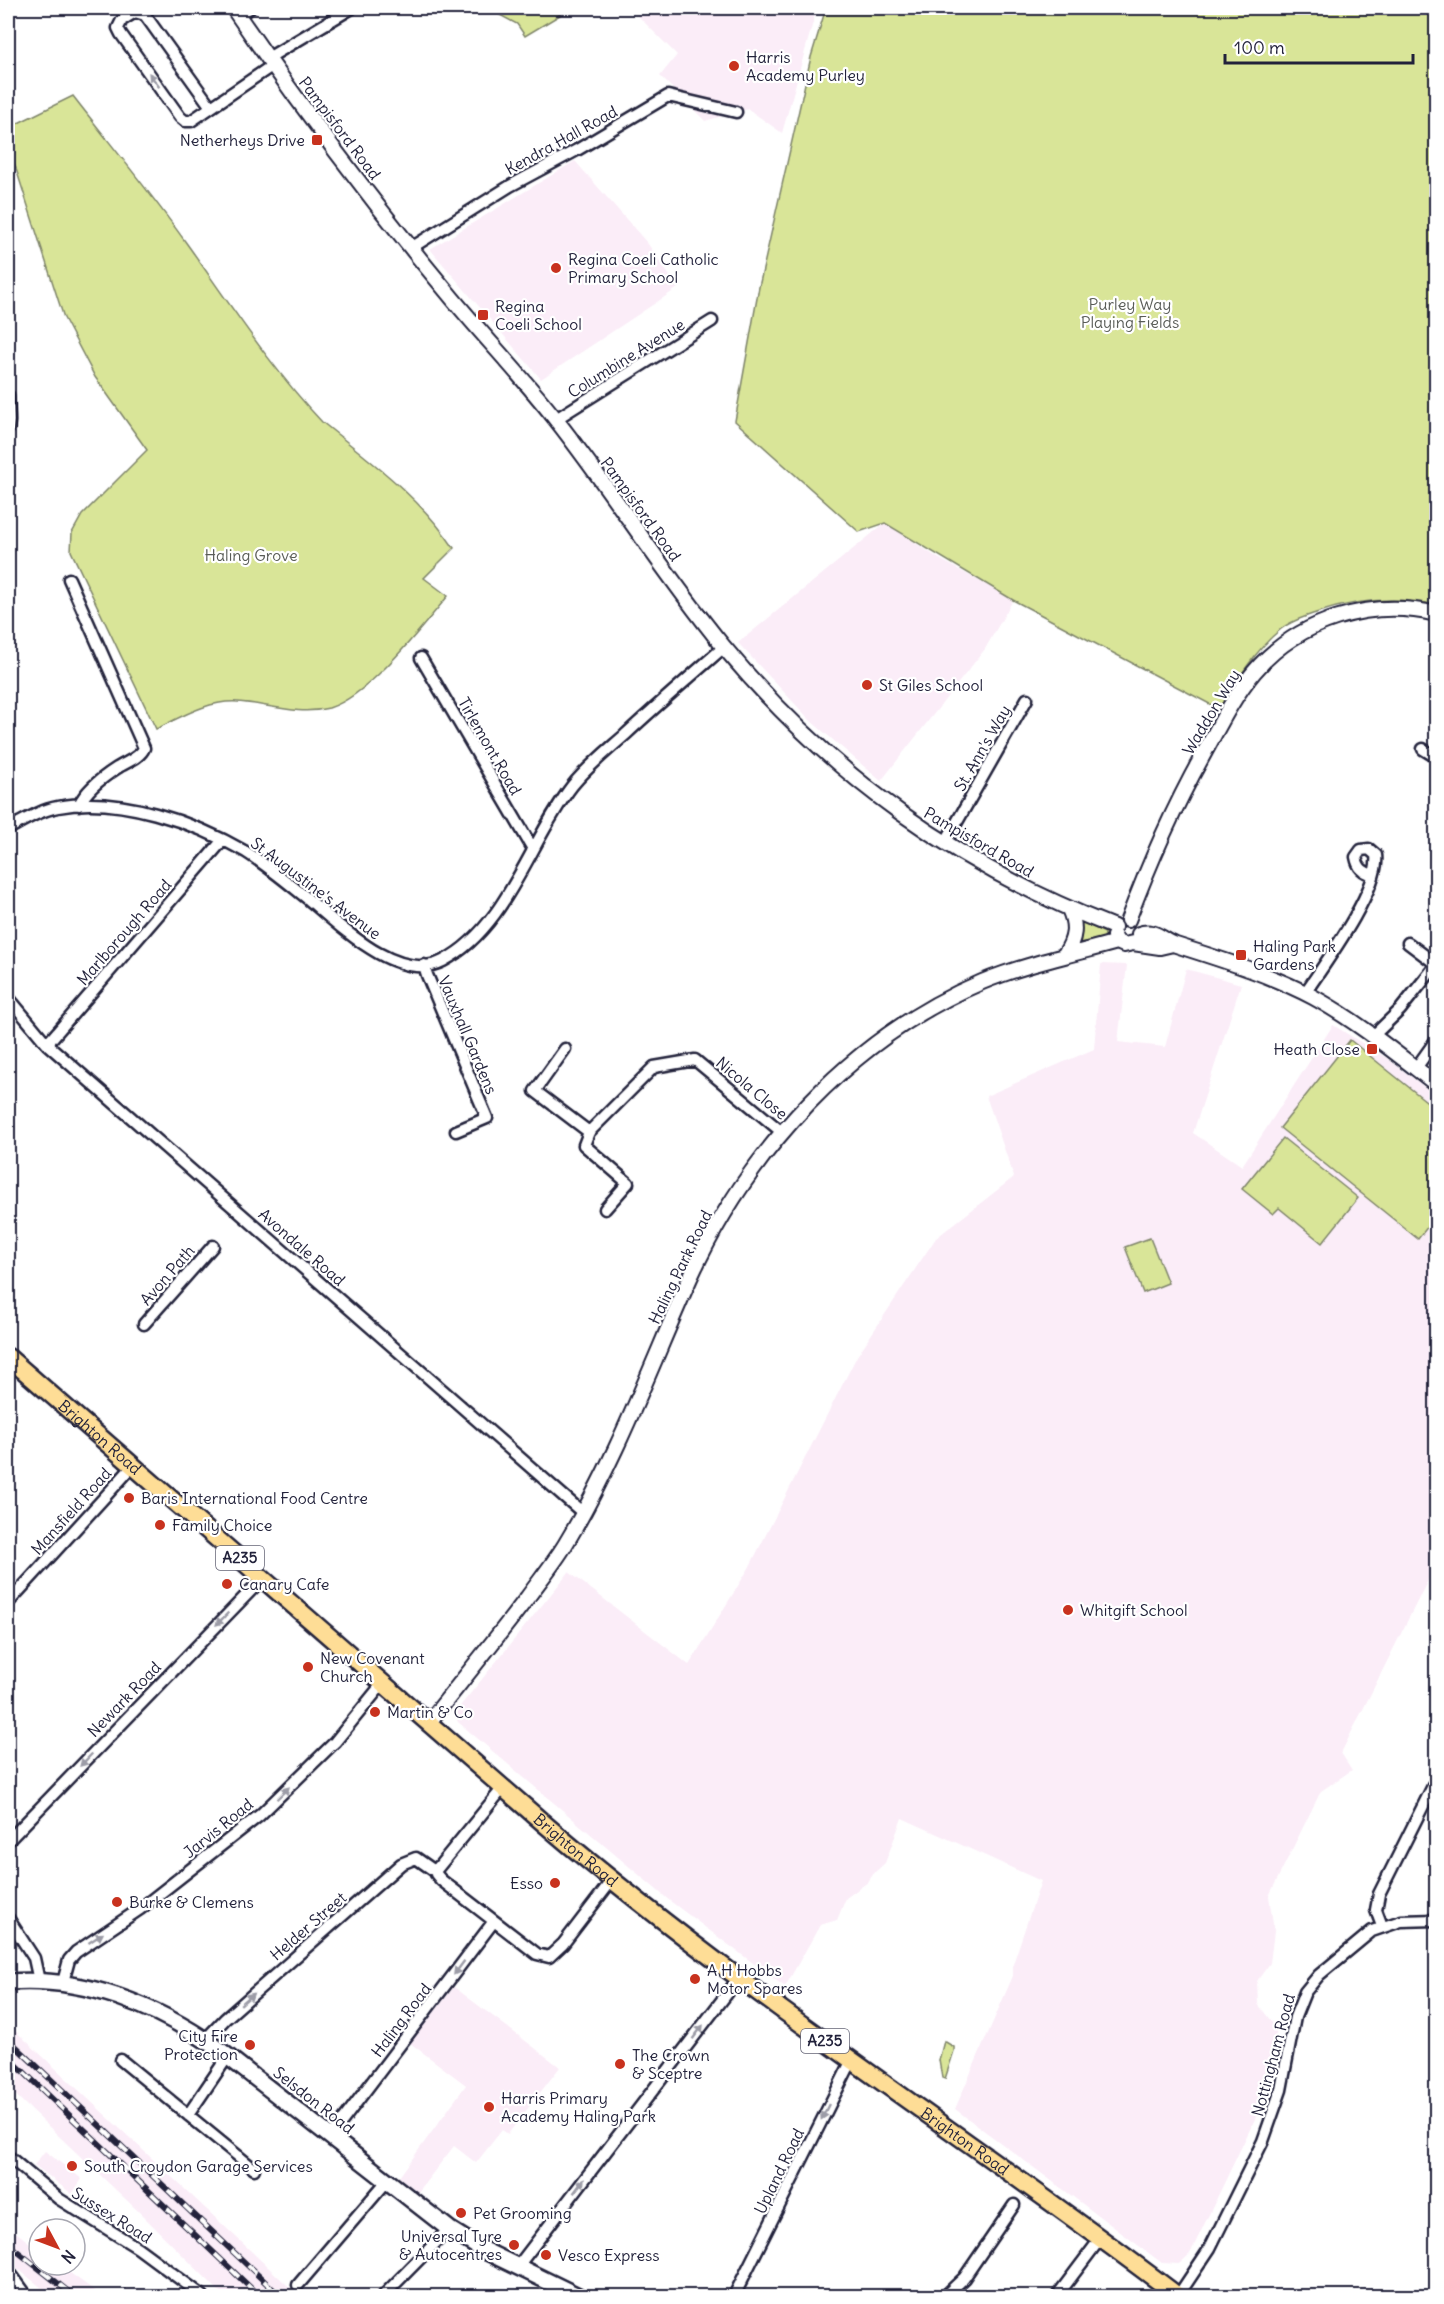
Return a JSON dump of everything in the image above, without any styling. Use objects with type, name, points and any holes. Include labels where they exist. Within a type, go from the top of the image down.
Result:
[{"type":"main road","name":"Brighton Road","points":[[8,1357],[503,1788],[612,1880],[739,1978],[1178,2296]]},
{"type":"main road","name":"Selsdon Road","points":[[8,1982],[63,1982],[139,2005],[176,2022],[228,2056],[448,2229],[481,2249],[578,2296]]},
{"type":"street","points":[[211,106],[145,15],[135,12],[122,20],[118,28],[120,34],[180,117],[185,121],[192,121],[270,61],[352,8]]},
{"type":"street","name":"Pampisford Road","points":[[240,10],[270,61],[411,248],[556,419],[676,586],[724,647],[778,708],[821,750],[892,808],[945,843],[1011,881],[1069,909],[1114,927]]},
{"type":"street","name":"Kendra Hall Road","points":[[411,248],[510,186],[577,150],[668,96],[735,112]]},
{"type":"street","name":"Columbine Avenue","points":[[556,419],[712,321]]},
{"type":"street","points":[[8,394],[8,429]]},
{"type":"street","points":[[69,579],[144,748],[138,756],[116,768],[93,788],[83,797],[80,805]]},
{"type":"street","name":"Waddon Way","points":[[1128,920],[1154,855],[1196,767],[1240,690],[1264,661],[1300,633],[1331,619],[1369,610],[1390,609],[1437,614]]},
{"type":"street","name":"St Augustine's Avenue","points":[[8,829],[52,809],[80,805],[137,809],[223,840],[276,873],[369,949],[393,960],[424,965],[445,960],[480,931],[501,904],[557,807],[581,776],[724,647]]},
{"type":"street","name":"Tirlemont Road","points":[[422,658],[533,849]]},
{"type":"street","name":"St. Ann's Way","points":[[945,843],[1027,699]]},
{"type":"street","points":[[1423,750],[1437,757]]},
{"type":"street","name":"Marlborough Road","points":[[47,1044],[223,840]]},
{"type":"street","points":[[1305,993],[1351,924],[1373,875]]},
{"type":"street","points":[[1065,954],[1075,933],[1074,919],[1069,909]]},
{"type":"street","points":[[1136,939],[1134,922],[1120,921],[1114,927],[1113,933],[1117,942],[1124,945],[1136,939],[1145,932],[1163,936],[1173,944],[1241,966],[1305,993],[1373,1036],[1437,1084]]},
{"type":"street","name":"Haling Park Road","points":[[429,1722],[556,1559],[583,1513],[636,1403],[691,1276],[720,1219],[783,1133],[846,1068],[868,1049],[920,1013],[981,982],[1021,967],[1117,942]]},
{"type":"street","points":[[1373,1036],[1400,1010],[1437,965],[1408,943]]},
{"type":"street","name":"Vauxhall Gardens","points":[[424,965],[487,1118],[456,1131]]},
{"type":"street","name":"Avondale Road","points":[[8,997],[47,1044],[583,1513]]},
{"type":"street","points":[[1416,1068],[1437,1040]]},
{"type":"street","points":[[565,1049],[535,1091],[589,1132],[584,1145],[628,1183],[605,1209]]},
{"type":"street","name":"Nicola Close","points":[[589,1132],[654,1067],[695,1060],[783,1133]]},
{"type":"street","name":"Avon Path","points":[[144,1324],[213,1246]]},
{"type":"street","name":"Mansfield Road","points":[[8,1603],[133,1466]]},
{"type":"street","name":"Newark Road","points":[[8,1841],[263,1578]]},
{"type":"street","name":"Jarvis Road","points":[[63,1982],[69,1960],[76,1952],[140,1909],[260,1815],[335,1742],[383,1683]]},
{"type":"street","points":[[1382,1926],[1376,1910],[1379,1894],[1437,1780]]},
{"type":"street","points":[[503,1788],[436,1872],[441,1880],[537,1954],[549,1957],[563,1944],[612,1880]]},
{"type":"street","name":"Helder Street","points":[[206,2040],[225,2019],[401,1864],[416,1858],[436,1872]]},
{"type":"street","points":[[8,1918],[34,1958],[39,1981]]},
{"type":"street","name":"Nottingham Road","points":[[1178,2296],[1210,2248],[1263,2141],[1281,2090],[1301,2000],[1319,1975],[1359,1939],[1382,1926],[1404,1920],[1437,1920]]},
{"type":"street","name":"Haling Road","points":[[332,2136],[494,1921]]},
{"type":"street","points":[[518,2266],[739,1978]]},
{"type":"street","points":[[188,2115],[228,2056]]},
{"type":"street","points":[[121,2060],[254,2169]]},
{"type":"street","name":"Upland Road","points":[[734,2296],[852,2060]]},
{"type":"street","name":"Sussex Road","points":[[8,2156],[68,2206],[138,2248],[203,2296]]},
{"type":"street","points":[[298,2285],[387,2181]]},
{"type":"street","points":[[945,2296],[964,2278],[1014,2205]]},
{"type":"street","points":[[388,2295],[448,2229]]},
{"type":"street","points":[[1058,2296],[1100,2239]]},
{"type":"street","points":[[8,2270],[27,2296]]},
{"type":"shaded area","name":"Harris Academy Purley","points":[[630,8],[817,8],[782,133],[748,109],[705,121],[660,76],[677,55]]},
{"type":"shaded area","name":"Regina Coeli Catholic Primary School","points":[[575,161],[648,244],[678,288],[541,379],[430,249]]},
{"type":"shaded area","name":"St Giles School","points":[[885,523],[938,558],[1013,600],[985,649],[881,781],[811,721],[738,643]]},
{"type":"shaded area","name":"Whitgift School","points":[[1101,964],[1127,965],[1118,1042],[1165,1047],[1186,969],[1241,984],[1193,1133],[1242,1166],[1333,1025],[1388,1059],[1436,1096],[1436,1564],[1341,1753],[1352,1770],[1321,1791],[1269,1896],[1274,1931],[1270,1963],[1257,1981],[1258,2004],[1277,2029],[1267,2094],[1190,2254],[1179,2264],[1162,2263],[955,2109],[1013,1976],[1013,1964],[1041,1881],[902,1818],[885,1863],[868,1882],[846,1898],[837,1920],[820,1925],[785,1987],[670,1901],[458,1722],[455,1716],[457,1710],[569,1572],[689,1665],[749,1568],[857,1356],[936,1238],[1014,1177],[986,1096],[1094,1049]]},
{"type":"shaded area","name":"Harris Primary Academy Haling Park","points":[[454,1987],[560,2067],[508,2134],[502,2130],[476,2163],[454,2146],[418,2192],[399,2177],[466,2085],[410,2043]]},
{"type":"shaded area","points":[[8,2024],[299,2296],[224,2296],[8,2088]]},
{"type":"shaded area","points":[[45,2151],[82,2179],[72,2194],[34,2165]]},
{"type":"shaded area","points":[[8,2226],[27,2241],[27,2276],[8,2261]]},
{"type":"shaded area","points":[[28,2277],[76,2277],[102,2296],[52,2296]]},
{"type":"green space","points":[[502,8],[555,8],[560,15],[525,36],[517,24],[498,14]]},
{"type":"green space","name":"Purley Way Playing Fields","points":[[826,8],[1436,8],[1436,605],[1406,600],[1377,600],[1348,604],[1294,621],[1281,629],[1263,646],[1219,709],[1013,600],[885,523],[859,532],[735,421],[759,287],[811,57]]},
{"type":"green space","name":"Haling Grove","points":[[73,96],[159,206],[285,380],[322,422],[410,496],[426,512],[454,548],[424,578],[448,596],[377,676],[361,690],[329,708],[306,711],[227,702],[205,706],[156,729],[71,551],[72,533],[82,515],[147,450],[95,377],[64,318],[8,144],[8,128]]},
{"type":"green space","points":[[1080,921],[1105,933],[1104,939],[1077,943]]},
{"type":"green space","points":[[1350,1040],[1436,1109],[1436,1216],[1418,1239],[1280,1128]]},
{"type":"green space","points":[[1283,1138],[1358,1198],[1322,1243],[1279,1208],[1273,1214],[1242,1189]]},
{"type":"green space","points":[[1150,1238],[1168,1283],[1143,1293],[1125,1247]]},
{"type":"green space","points":[[944,2041],[954,2047],[945,2079],[942,2078],[939,2060]]},
{"type":"railway","points":[[8,2039],[280,2296]]},
{"type":"railway","points":[[8,2057],[259,2296]]},
{"type":"railway","points":[[8,2244],[74,2296]]},
{"type":"place","name":"Harris Academy Purley","points":[[734,66]]},
{"type":"place","name":"Netherheys Drive","points":[[317,140]]},
{"type":"place","name":"Regina Coeli Catholic Primary School","points":[[556,268]]},
{"type":"place","name":"Regina Coeli School","points":[[483,315]]},
{"type":"place","name":"St Giles School","points":[[867,685]]},
{"type":"place","name":"Haling Park Gardens","points":[[1241,955]]},
{"type":"place","name":"Heath Close","points":[[1372,1049]]},
{"type":"place","name":"Baris International Food Centre","points":[[129,1498]]},
{"type":"place","name":"Family Choice","points":[[160,1525]]},
{"type":"place","name":"Canary Cafe","points":[[227,1584]]},
{"type":"place","name":"Whitgift School","points":[[1068,1610]]},
{"type":"place","name":"New Covenant Church","points":[[308,1667]]},
{"type":"place","name":"Martin & Co","points":[[375,1712]]},
{"type":"place","name":"Esso","points":[[555,1883]]},
{"type":"place","name":"Burke & Clemens","points":[[117,1902]]},
{"type":"place","name":"A H Hobbs Motor Spares","points":[[695,1979]]},
{"type":"place","name":"City Fire Protection","points":[[250,2045]]},
{"type":"place","name":"The Crown & Sceptre","points":[[620,2064]]},
{"type":"place","name":"Harris Primary Academy Haling Park","points":[[489,2107]]},
{"type":"place","name":"South Croydon Garage Services","points":[[72,2166]]},
{"type":"place","name":"Pet Grooming","points":[[461,2213]]},
{"type":"place","name":"Universal Tyre & Autocentres","points":[[514,2245]]},
{"type":"place","name":"Vesco Express","points":[[546,2255]]}]
